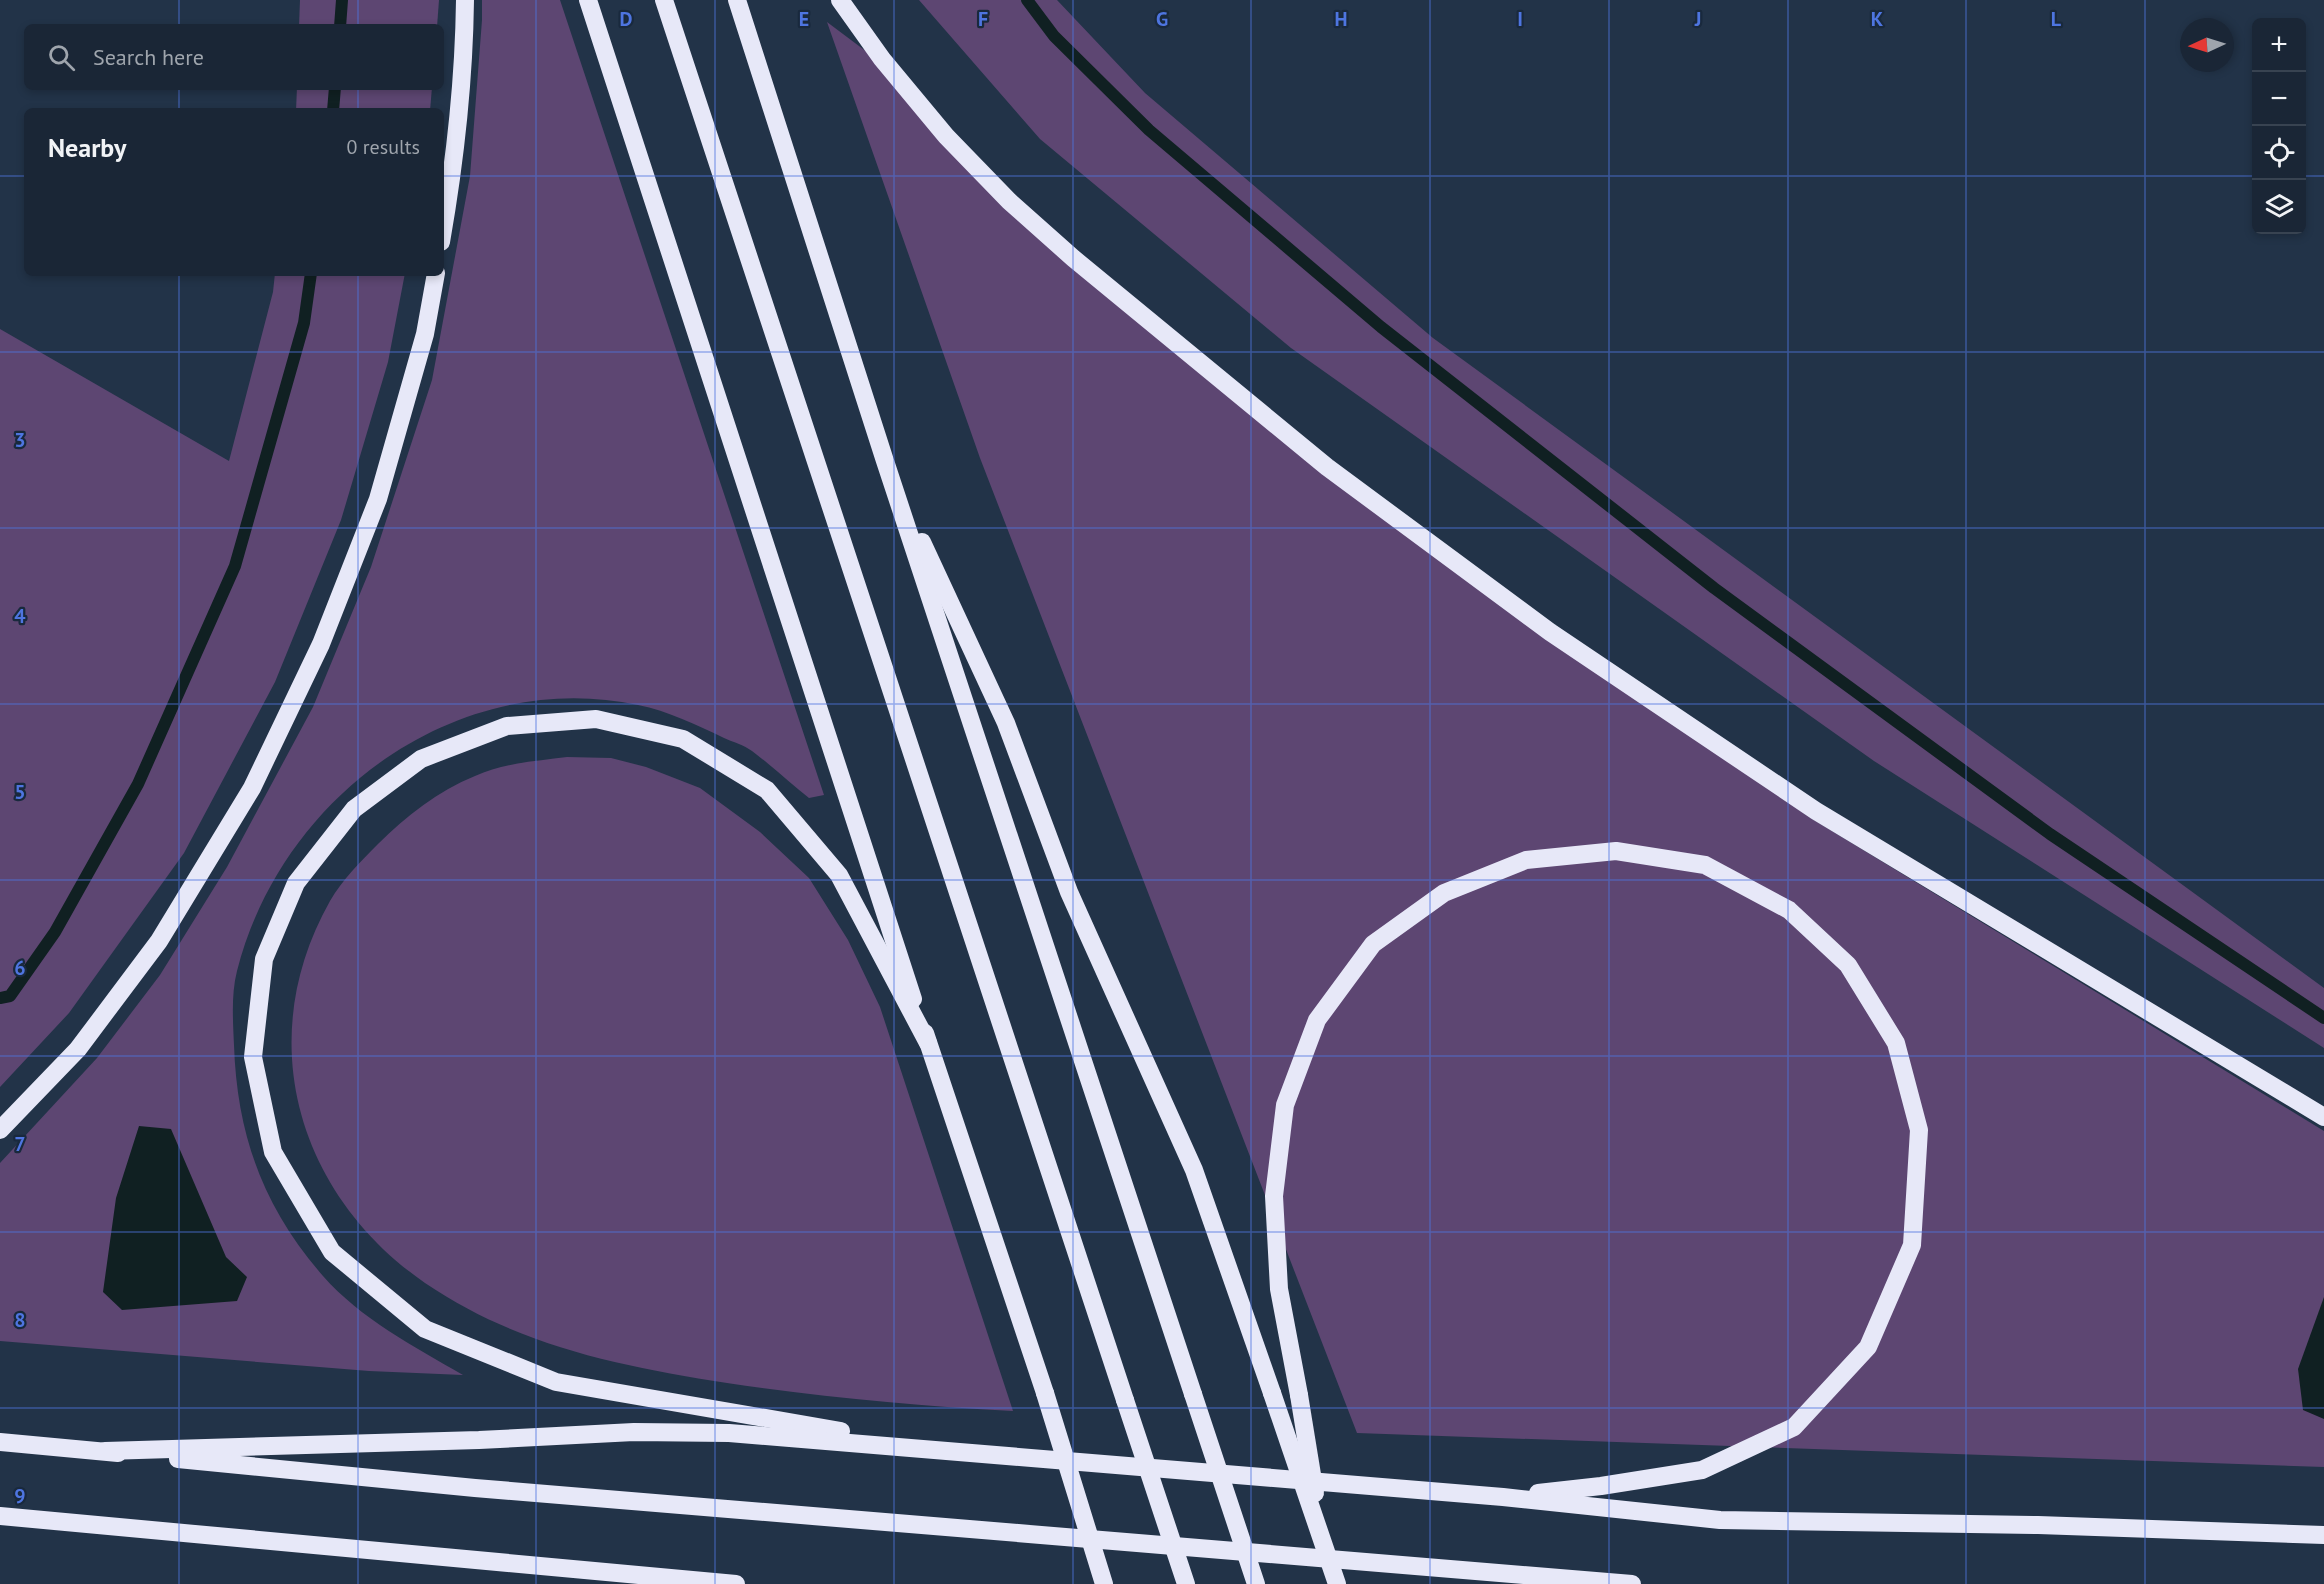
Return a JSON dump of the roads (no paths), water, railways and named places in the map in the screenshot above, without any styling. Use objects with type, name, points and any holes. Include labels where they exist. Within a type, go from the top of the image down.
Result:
[{"type":"highway","points":[[444,226],[451,187],[464,42],[465,0]]},
{"type":"highway","points":[[588,0],[928,1043],[1045,1393],[1104,1584]]},
{"type":"highway","points":[[664,0],[1186,1584]]},
{"type":"highway","points":[[737,0],[885,461],[1256,1584]]},
{"type":"highway","points":[[840,0],[882,59],[946,136],[1009,201],[1072,258],[1327,467],[1550,632],[1816,811],[2324,1118]]},
{"type":"highway","points":[[0,1130],[78,1049],[159,941],[252,788],[321,644],[378,499],[425,334],[435,276]]},
{"type":"highway","points":[[885,461],[1006,723],[1069,892],[1194,1170],[1337,1584]]},
{"type":"highway","points":[[928,1043],[838,875],[767,789],[683,739],[596,719],[507,726],[421,759],[354,809],[296,883],[264,959],[253,1057],[273,1152],[332,1252],[425,1329],[556,1382],[952,1451]]},
{"type":"highway","points":[[1324,1545],[1279,1289],[1274,1196],[1285,1105],[1317,1020],[1373,944],[1443,893],[1526,860],[1616,850],[1705,866],[1789,910],[1840,957],[1848,965],[1896,1043],[1919,1130],[1912,1245],[1868,1347],[1794,1427],[1702,1470],[1601,1486],[1503,1497]]},
{"type":"highway","points":[[105,1451],[467,1440],[633,1432],[729,1433],[1503,1497],[1720,1520],[2038,1525],[2324,1535]]},
{"type":"highway","points":[[0,1442],[486,1489],[1632,1584]]},
{"type":"highway","points":[[0,1516],[736,1584]]},
{"type":"waterway","points":[[340,24],[342,0]]},
{"type":"waterway","points":[[1027,0],[1054,36],[1149,130],[1381,327],[1714,588],[2050,834],[2324,1018]]},
{"type":"waterway","points":[[333,108],[335,90]]},
{"type":"waterway","points":[[0,998],[10,996],[55,932],[138,784],[235,566],[304,323],[311,276]]}]
